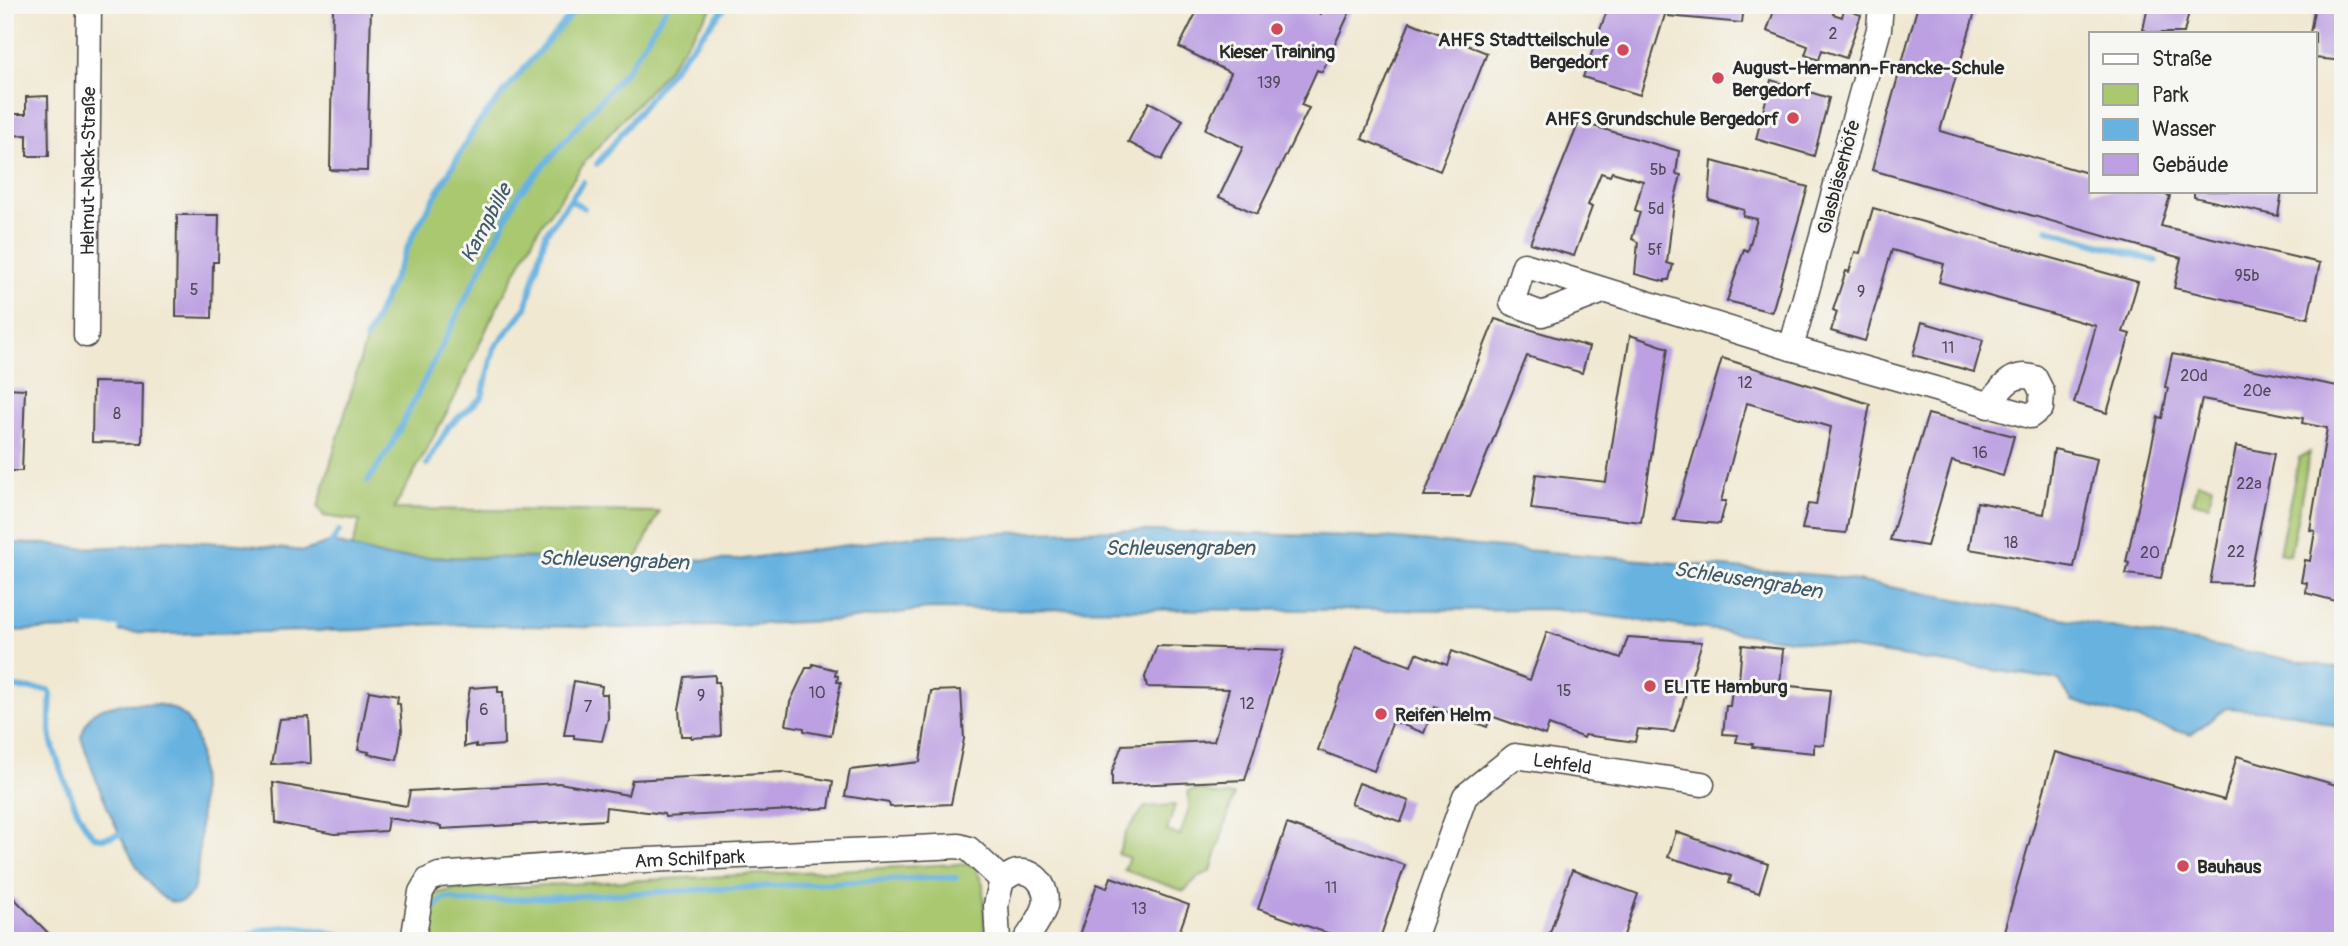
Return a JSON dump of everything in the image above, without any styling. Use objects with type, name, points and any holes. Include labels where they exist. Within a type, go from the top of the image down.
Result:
[{"type":"street","name":"Helmut-Nack-Straße","points":[[86,335],[89,5]]},
{"type":"street","name":"Glasbläserhöfe","points":[[1791,348],[1878,29],[1881,5]]},
{"type":"street","points":[[1604,291],[1988,406]]},
{"type":"street","name":"Lehfeld","points":[[1413,941],[1465,796],[1515,755],[1702,785]]},
{"type":"street","name":"Am Schilfpark","points":[[413,941],[421,892],[428,880],[439,875],[603,862],[959,846],[970,849],[1002,880]]},
{"type":"street","points":[[998,941],[996,905],[1002,880],[1016,872],[1029,873],[1039,880],[1045,891],[1046,903],[1042,915],[1025,941]]},
{"type":"green space","points":[[580,5],[714,5],[662,76],[587,159],[538,230],[493,315],[453,401],[394,509],[659,512],[637,558],[387,557],[352,548],[360,521],[324,516],[318,507],[366,340],[414,233],[476,126]]},
{"type":"green space","points":[[2310,452],[2290,555],[2279,553],[2299,458]]},
{"type":"green space","points":[[2197,483],[2213,486],[2209,505],[2193,502]]},
{"type":"green space","points":[[1199,790],[1217,795],[1234,795],[1211,871],[1198,877],[1184,891],[1124,870],[1129,858],[1118,854],[1127,831],[1145,807],[1175,805],[1167,831],[1180,836],[1189,808],[1188,791]]},
{"type":"green space","points":[[974,865],[983,884],[985,941],[421,941],[430,895],[450,890]]},
{"type":"water","name":"Schleusengraben","points":[[1117,530],[1384,538],[1829,576],[2343,669],[2343,729],[2295,713],[2226,708],[2191,735],[2072,701],[2059,680],[1807,642],[1551,609],[929,609],[846,620],[715,626],[625,628],[434,624],[360,630],[162,634],[75,629],[5,631],[5,543],[79,548],[133,546],[165,540],[304,551],[332,542],[387,557],[736,560],[922,535]]},
{"type":"water","points":[[119,704],[154,704],[171,708],[187,719],[197,741],[201,794],[195,884],[191,894],[175,902],[158,894],[124,843],[81,737],[93,713]]},
{"type":"pier","points":[[85,626],[118,627],[119,634],[85,634]]},
{"type":"building","points":[[333,5],[371,5],[367,171],[330,170]]},
{"type":"building","points":[[1200,5],[1302,5],[1321,14],[1326,5],[1353,5],[1322,72],[1317,70],[1301,105],[1309,108],[1257,214],[1219,197],[1243,147],[1205,129],[1231,73],[1179,47]]},
{"type":"building","name":"AHFS Stadtteilschule Bergedorf","points":[[1609,5],[1668,5],[1640,95],[1583,77]]},
{"type":"building","points":[[1668,5],[1744,5],[1742,23],[1668,16]]},
{"type":"building","points":[[1776,5],[1821,7],[1842,17],[1844,9],[1861,15],[1846,58],[1822,50],[1819,60],[1805,55],[1808,46],[1767,31]]},
{"type":"building","points":[[1918,5],[1977,5],[1940,131],[2089,173],[2089,192],[2155,192],[2170,196],[2161,226],[2320,263],[2308,318],[2174,288],[2181,258],[1872,170]]},
{"type":"building","points":[[2148,5],[2189,12],[2184,32],[2143,30]]},
{"type":"building","points":[[2315,5],[2343,5],[2343,61],[2316,58],[2316,32],[2310,32]]},
{"type":"building","points":[[1410,22],[1487,53],[1440,171],[1362,139]]},
{"type":"building","name":"AHFS Grundschule Bergedorf","points":[[1771,80],[1829,98],[1814,156],[1756,139]]},
{"type":"building","points":[[48,96],[49,156],[27,156],[27,135],[5,136],[5,114],[26,114],[26,97]]},
{"type":"building","points":[[1149,102],[1183,120],[1162,160],[1128,142]]},
{"type":"building","points":[[1579,122],[1679,151],[1676,174],[1681,175],[1674,202],[1667,263],[1673,265],[1669,280],[1665,282],[1635,274],[1638,242],[1632,239],[1640,212],[1635,210],[1643,181],[1612,172],[1610,176],[1601,173],[1588,205],[1592,207],[1574,256],[1530,243]]},
{"type":"building","points":[[1712,161],[1808,187],[1772,312],[1727,301],[1744,249],[1748,251],[1757,219],[1743,216],[1744,210],[1709,200]]},
{"type":"building","points":[[2194,192],[2282,192],[2278,216],[2194,197]]},
{"type":"building","points":[[1873,208],[2138,282],[2123,332],[2130,334],[2107,413],[2074,403],[2096,326],[1939,282],[1944,264],[1892,250],[1865,341],[1831,331],[1837,312],[1833,310],[1846,271],[1849,272],[1855,252],[1860,253]]},
{"type":"building","points":[[177,215],[219,215],[218,262],[213,262],[212,318],[176,317]]},
{"type":"building","points":[[1495,319],[1589,347],[1582,373],[1527,356],[1470,496],[1424,496]]},
{"type":"building","points":[[1922,322],[1983,340],[1974,372],[1913,355]]},
{"type":"building","points":[[1630,335],[1668,348],[1641,522],[1531,509],[1536,474],[1606,482]]},
{"type":"building","points":[[2172,354],[2343,387],[2343,603],[2306,593],[2307,583],[2301,582],[2305,560],[2310,561],[2315,531],[2310,530],[2327,428],[2302,423],[2303,418],[2202,399],[2161,578],[2126,574],[2129,563],[2126,562],[2158,417],[2162,418]]},
{"type":"building","points":[[1722,358],[1870,404],[1846,533],[1802,529],[1808,504],[1816,505],[1831,427],[1747,403],[1721,501],[1726,501],[1720,524],[1674,520]]},
{"type":"building","points":[[93,382],[143,383],[142,443],[92,442]]},
{"type":"building","points":[[5,388],[25,389],[22,471],[5,471]]},
{"type":"building","points":[[1928,414],[2014,436],[2003,476],[1952,461],[1927,546],[1890,540]]},
{"type":"building","points":[[2236,446],[2274,454],[2249,584],[2210,583]]},
{"type":"building","points":[[2054,449],[2097,459],[2074,567],[1969,549],[1977,502],[2044,514]]},
{"type":"building","points":[[1547,632],[1621,658],[1628,637],[1702,642],[1674,732],[1638,729],[1635,742],[1585,735],[1584,738],[1549,725],[1545,735],[1491,716],[1487,727],[1434,707],[1424,733],[1393,721],[1374,771],[1318,750],[1356,646],[1411,666],[1416,653],[1447,665],[1452,651],[1530,680]]},
{"type":"building","name":"ELITE Hamburg","points":[[1742,645],[1783,649],[1780,685],[1830,690],[1824,745],[1814,744],[1814,753],[1752,747],[1753,744],[1736,742],[1738,735],[1723,734],[1726,706],[1730,706],[1733,680],[1739,680]]},
{"type":"building","points":[[1157,646],[1284,650],[1245,780],[1112,786],[1112,772],[1122,745],[1214,741],[1229,689],[1147,687],[1145,677]]},
{"type":"building","points":[[813,664],[836,670],[837,682],[841,682],[831,736],[786,725],[790,702],[806,668],[812,668]]},
{"type":"building","points":[[715,675],[715,682],[719,682],[721,736],[681,736],[679,709],[685,677]]},
{"type":"building","points":[[574,681],[602,686],[601,694],[607,694],[608,718],[602,741],[564,735]]},
{"type":"building","points":[[498,686],[498,692],[503,692],[504,745],[476,747],[476,744],[464,747],[464,722],[470,688]]},
{"type":"building","points":[[961,690],[964,739],[951,804],[890,807],[889,803],[845,796],[850,770],[920,762],[931,691]]},
{"type":"building","points":[[369,691],[398,696],[402,730],[397,760],[358,750]]},
{"type":"building","points":[[309,717],[311,763],[271,764],[279,719]]},
{"type":"building","name":"Bauhaus","points":[[2055,752],[2224,800],[2237,756],[2343,787],[2343,941],[2038,941],[2004,931]]},
{"type":"building","points":[[782,772],[833,781],[829,808],[665,817],[664,814],[606,807],[605,820],[441,829],[441,826],[388,818],[386,831],[335,834],[275,823],[273,783],[407,806],[410,791],[559,783],[628,795],[632,780]]},
{"type":"building","points":[[1359,783],[1409,801],[1401,822],[1351,804]]},
{"type":"building","points":[[1287,824],[1405,865],[1379,941],[1350,941],[1258,909]]},
{"type":"building","points":[[1676,832],[1768,864],[1759,893],[1729,883],[1731,876],[1668,857]]},
{"type":"building","points":[[1572,870],[1638,894],[1622,941],[1547,941]]},
{"type":"building","points":[[1111,877],[1189,905],[1176,941],[1077,941],[1097,884],[1107,888]]},
{"type":"building","points":[[5,889],[56,941],[5,941]]},
{"type":"waterway","points":[[366,340],[414,233],[476,126],[580,5]]},
{"type":"waterway","name":"Kampbille","points":[[368,481],[390,448],[518,195],[628,68],[668,5]]},
{"type":"waterway","points":[[597,164],[727,5]]},
{"type":"waterway","points":[[427,464],[449,426],[482,397],[494,348],[526,308],[546,233],[583,182]]},
{"type":"waterway","points":[[570,200],[584,208]]},
{"type":"waterway","points":[[2047,229],[2156,261]]},
{"type":"waterway","name":"Kampbille","points":[[329,547],[339,531]]},
{"type":"waterway","points":[[5,687],[48,690],[51,694],[51,738],[75,806],[94,836],[107,838],[120,834]]},
{"type":"waterway","points":[[436,907],[444,899],[450,898],[460,902],[956,878]]},
{"type":"waterway","points":[[239,936],[242,938],[258,931],[288,927],[318,930],[365,941]]},
{"type":"waterway","points":[[428,941],[429,936]]},
{"type":"place","name":"Kieser Training","points":[[1277,29]]},
{"type":"place","name":"AHFS Stadtteilschule Bergedorf","points":[[1623,50]]},
{"type":"place","name":"August-Hermann-Francke-Schule Bergedorf","points":[[1718,78]]},
{"type":"place","name":"AHFS Grundschule Bergedorf","points":[[1793,118]]},
{"type":"place","name":"ELITE Hamburg","points":[[1650,686]]},
{"type":"place","name":"Reifen Helm","points":[[1381,714]]},
{"type":"place","name":"Bauhaus","points":[[2183,866]]}]
